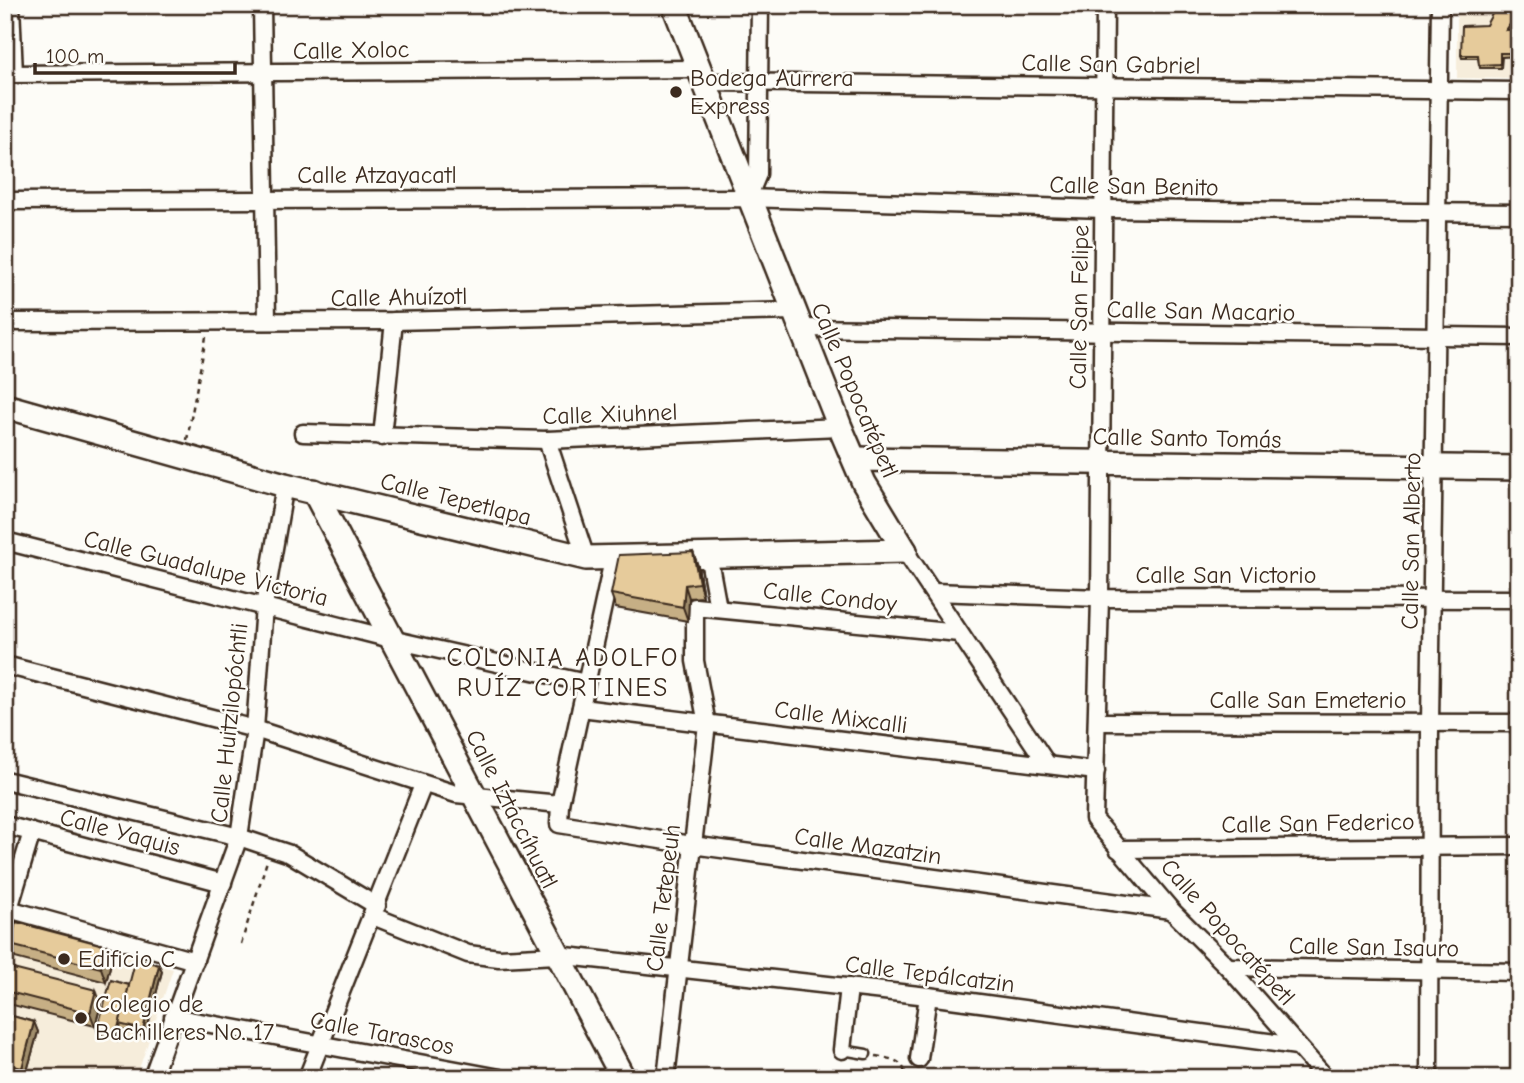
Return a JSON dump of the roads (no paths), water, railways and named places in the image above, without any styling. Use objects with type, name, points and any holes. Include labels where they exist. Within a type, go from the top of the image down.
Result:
[{"type":"street","points":[[10,74],[11,5]]},
{"type":"street","points":[[262,5],[267,320]]},
{"type":"street","name":"Calle Popocatépetl","points":[[674,5],[796,320],[864,483],[905,551],[1047,764]]},
{"type":"street","points":[[748,198],[758,174],[760,5]]},
{"type":"street","name":"Calle San Felipe","points":[[1094,819],[1100,598],[1105,5]]},
{"type":"street","name":"Calle San Alberto","points":[[1429,1078],[1430,723],[1440,5]]},
{"type":"street","name":"Calle Xoloc","points":[[10,74],[699,75]]},
{"type":"street","name":"Calle San Gabriel","points":[[699,75],[757,82],[1519,91]]},
{"type":"street","name":"Calle Atzayacatl","points":[[5,201],[748,198]]},
{"type":"street","name":"Calle San Benito","points":[[748,198],[1104,209],[1519,213]]},
{"type":"street","name":"Calle Ahuízotl","points":[[5,322],[796,320]]},
{"type":"street","name":"Calle San Macario","points":[[796,320],[1102,333],[1519,337]]},
{"type":"street","points":[[382,437],[394,321]]},
{"type":"street","name":"Calle Tepetlapa","points":[[5,406],[285,485],[586,558],[613,560],[708,554],[905,551]]},
{"type":"street","name":"Calle Xiuhnel","points":[[303,433],[547,440],[839,427]]},
{"type":"street","points":[[547,440],[586,558]]},
{"type":"street","name":"Calle Santo Tomás","points":[[855,460],[1519,468]]},
{"type":"street","name":"Calle Huitzilopóchtli","points":[[152,1078],[239,837],[255,729],[264,606],[285,485]]},
{"type":"street","name":"Calle Iztaccíhuatl","points":[[314,491],[395,640],[623,1078]]},
{"type":"street","name":"Calle Guadalupe Victoria","points":[[5,541],[395,640]]},
{"type":"street","points":[[708,554],[718,608]]},
{"type":"street","points":[[5,665],[255,729],[456,794],[475,793],[559,804],[613,560]]},
{"type":"street","name":"Calle San Victorio","points":[[933,592],[1100,598],[1519,599]]},
{"type":"street","name":"Calle Condoy","points":[[695,661],[695,607],[959,633]]},
{"type":"street","points":[[395,640],[586,683]]},
{"type":"street","name":"Calle Tetepeuh","points":[[666,1078],[707,724],[695,661]]},
{"type":"street","name":"Calle Mixcalli","points":[[581,708],[1096,771]]},
{"type":"street","name":"Calle San Emeterio","points":[[1098,722],[1519,723]]},
{"type":"street","name":"Calle Tepálcatzin","points":[[5,780],[239,837],[290,854],[375,911],[468,954],[499,958],[557,955],[849,987],[1297,1046]]},
{"type":"street","points":[[307,1078],[423,785]]},
{"type":"street","name":"Calle Mazatzin","points":[[559,804],[559,824],[692,845],[1171,910]]},
{"type":"street","name":"Calle Popocatépetl","points":[[1094,819],[1171,910],[1228,967],[1326,1078]]},
{"type":"street","name":"Calle Yaquis","points":[[5,825],[223,883]]},
{"type":"street","points":[[32,832],[6,913],[195,961]]},
{"type":"street","name":"Calle San Federico","points":[[1118,849],[1429,844],[1519,846]]},
{"type":"street","name":"Calle San Isauro","points":[[1228,967],[1519,972]]},
{"type":"street","points":[[842,1050],[849,987]]},
{"type":"street","points":[[919,1059],[928,996]]},
{"type":"street","name":"Calle Tarascos","points":[[173,1017],[500,1078]]},
{"type":"lane","points":[[842,1050],[866,1054]]},
{"type":"place","name":"Bodega Aurrera Express","points":[[676,92]]},
{"type":"place","name":"Edificio C","points":[[64,959]]},
{"type":"place","name":"Colegio de Bachilleres No. 17","points":[[81,1018]]},
{"type":"district","name":"COLONIA ADOLFO RUÍZ CORTINES","points":[[563,672]]}]
